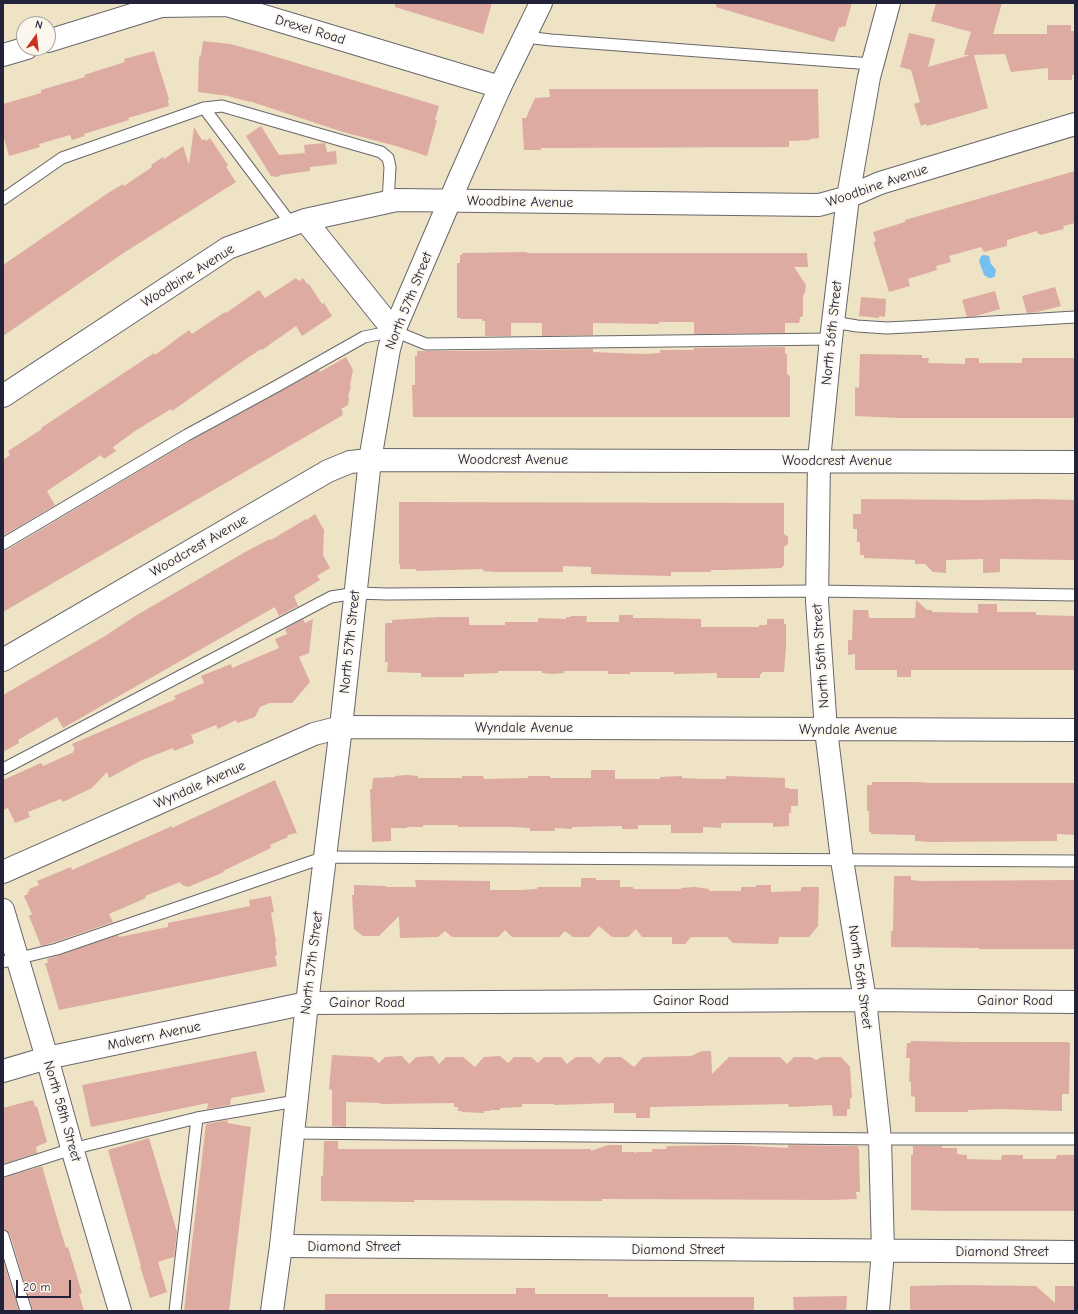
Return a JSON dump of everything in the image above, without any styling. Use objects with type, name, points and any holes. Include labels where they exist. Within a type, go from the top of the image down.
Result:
[{"type":"street","name":"North 57th Street","points":[[272,1311],[281,1246],[307,1003],[341,727],[370,460],[389,350],[394,332],[450,201],[500,87],[541,3]]},
{"type":"street","name":"North 56th Street","points":[[878,1311],[883,1251],[880,1139],[865,1000],[842,860],[826,730],[818,592],[819,460],[832,331],[848,197],[869,77],[889,3]]},
{"type":"street","name":"Drexel Road","points":[[56,39],[161,6],[227,5],[500,87]]},
{"type":"street","points":[[3,55],[16,51]]},
{"type":"street","name":"Woodbine Avenue","points":[[3,396],[228,248],[299,222],[397,200],[819,205],[848,197],[880,183],[1075,124]]},
{"type":"street","name":"North 57th Street","points":[[299,222],[394,332]]},
{"type":"street","name":"Woodcrest Avenue","points":[[3,660],[328,471],[350,462],[370,460],[819,460],[1075,462]]},
{"type":"street","name":"Wyndale Avenue","points":[[3,872],[314,734],[341,727],[1075,730]]},
{"type":"street","name":"North 58th Street","points":[[3,910],[10,960],[47,1058],[72,1149],[120,1311]]},
{"type":"street","name":"Gainor Road","points":[[307,1003],[865,1000],[1075,1002]]},
{"type":"street","name":"Malvern Avenue","points":[[3,1071],[47,1058],[307,1003]]},
{"type":"street","name":"Diamond Street","points":[[281,1246],[1075,1252]]},
{"type":"lane","points":[[525,37],[872,64]]},
{"type":"lane","points":[[3,199],[62,158],[204,108],[222,106],[381,152],[388,158],[390,167],[388,202]]},
{"type":"lane","points":[[204,108],[299,222]]},
{"type":"lane","points":[[3,544],[187,435],[364,337],[394,332],[426,344],[832,331],[857,326],[887,328],[1075,317]]},
{"type":"lane","points":[[3,769],[331,597],[356,593],[818,592],[1075,595]]},
{"type":"lane","points":[[10,960],[58,949],[325,857],[1075,862]]},
{"type":"lane","points":[[3,1171],[72,1149],[198,1118],[296,1101]]},
{"type":"lane","points":[[175,1311],[198,1118]]},
{"type":"lane","points":[[293,1133],[880,1139],[1075,1139]]},
{"type":"lane","points":[[3,1236],[26,1311]]},
{"type":"water","points":[[981,256],[989,256],[991,264],[996,270],[995,276],[992,278],[984,275],[979,261]]},
{"type":"building","points":[[395,3],[492,3],[483,34],[395,7]]},
{"type":"building","points":[[716,3],[852,3],[845,27],[839,27],[834,42],[716,7]]},
{"type":"building","points":[[936,3],[1002,3],[993,34],[1047,34],[1047,25],[1071,25],[1071,31],[1075,31],[1075,75],[1072,75],[1072,80],[1048,80],[1048,68],[1011,72],[1005,54],[974,55],[988,108],[927,126],[926,124],[921,126],[914,104],[920,102],[911,70],[900,67],[909,33],[935,39],[928,67],[970,55],[964,55],[971,32],[931,21]]},
{"type":"building","points":[[203,41],[230,44],[260,52],[439,106],[435,120],[437,120],[427,156],[343,132],[249,101],[250,102],[228,96],[198,92],[199,58],[200,55],[201,56]]},
{"type":"building","points":[[154,51],[169,99],[169,106],[128,118],[129,120],[84,134],[85,136],[72,140],[70,135],[39,144],[40,147],[9,156],[3,135],[3,104],[41,93],[41,90],[85,77],[84,75],[125,62],[124,59]]},
{"type":"building","points":[[549,89],[818,89],[819,138],[789,141],[789,147],[541,148],[541,150],[524,150],[522,118],[526,118],[535,98],[550,97]]},
{"type":"building","points":[[261,126],[279,155],[305,153],[304,145],[325,143],[327,152],[336,151],[337,164],[310,167],[310,171],[280,175],[278,177],[271,176],[246,136]]},
{"type":"building","points":[[194,127],[202,140],[205,139],[206,141],[210,138],[228,165],[226,167],[236,182],[122,254],[3,336],[3,265],[108,193],[123,184],[124,186],[152,167],[151,165],[163,157],[164,159],[183,146],[189,165]]},
{"type":"building","points":[[1075,171],[1075,223],[1063,226],[1064,229],[1040,235],[1037,231],[1007,240],[1007,246],[984,252],[981,247],[949,256],[951,262],[936,266],[937,270],[908,279],[910,286],[889,292],[874,244],[876,241],[873,232],[905,222],[905,220]]},
{"type":"building","points":[[462,253],[807,253],[808,267],[794,267],[806,285],[803,296],[803,315],[800,317],[799,323],[785,323],[785,333],[694,334],[694,322],[659,322],[659,324],[593,323],[593,335],[542,336],[542,323],[511,323],[511,336],[485,336],[485,321],[482,321],[482,319],[457,318],[457,263],[460,263],[460,255],[462,255]]},
{"type":"building","points":[[296,278],[299,281],[303,278],[307,284],[309,284],[332,316],[302,336],[296,326],[172,411],[171,409],[135,431],[113,447],[116,451],[104,459],[101,455],[47,491],[55,505],[3,536],[3,460],[10,455],[8,451],[154,353],[155,355],[189,330],[192,334],[259,290],[265,298]]},
{"type":"building","points":[[1055,287],[1061,306],[1027,313],[1022,296]]},
{"type":"building","points":[[995,291],[1000,309],[967,317],[962,300]]},
{"type":"building","points":[[861,297],[886,299],[885,317],[879,316],[879,318],[859,316]]},
{"type":"building","points":[[785,347],[785,354],[787,354],[787,374],[790,376],[790,417],[413,417],[412,385],[415,385],[415,356],[417,356],[417,351],[593,349],[593,352],[642,354],[660,353],[660,350],[694,350],[694,348]]},
{"type":"building","points":[[860,354],[922,355],[922,358],[929,358],[928,363],[965,364],[965,358],[979,358],[979,363],[1022,363],[1022,358],[1075,358],[1075,418],[898,418],[855,416],[855,387],[859,388]]},
{"type":"building","points":[[346,357],[353,370],[350,385],[351,387],[348,396],[348,405],[341,409],[343,415],[3,612],[3,551],[190,441],[319,370],[320,372]]},
{"type":"building","points":[[861,499],[1075,500],[1075,560],[1000,559],[1000,572],[983,573],[983,559],[946,560],[946,573],[933,572],[925,564],[915,564],[915,560],[864,558],[864,555],[860,555],[860,542],[857,542],[857,529],[853,529],[853,514],[861,514]]},
{"type":"building","points":[[399,502],[784,503],[784,534],[788,537],[788,544],[784,547],[784,566],[782,566],[782,568],[711,570],[711,572],[671,572],[671,576],[591,574],[591,567],[563,566],[563,572],[497,572],[483,571],[483,569],[416,571],[416,569],[400,569]]},
{"type":"building","points":[[315,514],[324,530],[323,555],[330,568],[317,576],[320,580],[294,596],[298,606],[279,616],[275,607],[63,728],[57,717],[18,740],[19,743],[3,752],[3,695],[247,551],[270,539],[271,540]]},
{"type":"building","points":[[916,600],[927,610],[932,610],[932,612],[978,613],[978,604],[997,604],[997,612],[1036,612],[1036,615],[1075,616],[1075,670],[911,670],[911,677],[897,677],[897,670],[855,670],[855,654],[848,655],[848,640],[852,640],[853,610],[868,610],[869,618],[915,618]]},
{"type":"building","points":[[619,615],[633,615],[633,618],[701,619],[701,627],[759,627],[759,625],[767,625],[767,619],[784,619],[784,624],[786,624],[786,648],[784,672],[762,672],[762,674],[760,674],[760,678],[717,678],[717,673],[674,674],[674,672],[630,672],[630,674],[608,674],[608,671],[564,671],[564,673],[553,674],[542,673],[542,671],[498,671],[498,673],[464,674],[464,677],[421,677],[421,673],[387,672],[388,662],[385,662],[385,626],[386,623],[392,623],[392,620],[469,617],[469,625],[505,625],[505,622],[538,622],[538,618],[566,619],[566,617],[571,616],[587,616],[586,622],[619,622]]},
{"type":"building","points":[[303,619],[305,623],[313,619],[309,653],[299,657],[310,682],[292,703],[270,703],[260,707],[255,717],[237,723],[236,720],[218,729],[216,725],[191,735],[194,743],[174,751],[173,748],[142,760],[109,778],[107,772],[92,788],[63,802],[61,799],[28,812],[30,817],[15,823],[8,808],[3,810],[3,780],[41,763],[43,766],[74,752],[73,750],[75,749],[72,744],[176,699],[174,696],[204,683],[201,676],[231,664],[232,668],[279,648],[275,639],[287,634],[285,629]]},
{"type":"building","points":[[591,770],[615,770],[615,779],[660,779],[660,777],[682,776],[682,778],[704,779],[726,779],[726,776],[785,778],[785,788],[798,789],[798,806],[791,806],[791,813],[789,813],[789,826],[773,827],[773,823],[721,823],[721,828],[703,827],[703,833],[671,833],[671,825],[638,825],[638,829],[622,829],[622,826],[572,827],[572,829],[555,828],[555,831],[530,831],[530,828],[514,827],[458,827],[458,825],[423,825],[423,827],[391,828],[391,841],[372,842],[370,789],[372,789],[373,778],[407,775],[418,776],[418,778],[462,778],[462,776],[483,776],[484,779],[550,776],[550,778],[591,778]]},
{"type":"building","points":[[275,780],[297,833],[287,835],[288,837],[270,845],[271,848],[223,871],[224,872],[188,887],[182,885],[180,882],[145,896],[146,898],[109,914],[113,922],[41,946],[29,916],[32,914],[24,896],[28,894],[27,892],[30,891],[29,889],[39,885],[37,881],[71,867],[72,870],[172,826],[172,828]]},
{"type":"building","points":[[872,782],[1075,783],[1075,835],[1057,834],[1057,841],[932,842],[915,841],[915,835],[871,834],[871,832],[869,832],[869,811],[867,811],[867,785],[872,785]]},
{"type":"building","points":[[894,876],[911,876],[911,880],[921,881],[1075,880],[1075,949],[891,947],[891,931],[893,931]]},
{"type":"building","points":[[581,878],[596,878],[596,880],[620,880],[620,887],[633,887],[633,889],[681,889],[695,887],[709,889],[709,891],[741,891],[741,887],[771,885],[771,892],[801,891],[801,887],[819,887],[818,926],[809,937],[779,937],[778,944],[733,943],[727,937],[691,937],[685,944],[672,944],[672,937],[642,937],[636,929],[628,937],[612,937],[599,926],[589,937],[573,937],[565,931],[559,937],[512,937],[505,930],[498,937],[452,937],[445,931],[438,937],[400,938],[399,916],[379,936],[363,936],[354,929],[352,895],[354,895],[354,885],[416,887],[415,880],[490,881],[490,890],[522,890],[537,889],[537,887],[581,887]]},
{"type":"building","points":[[271,896],[274,912],[271,913],[276,942],[277,955],[275,956],[277,966],[59,1010],[45,963],[48,963],[47,959],[118,935],[119,937],[168,927],[168,923],[250,906],[249,900]]},
{"type":"building","points":[[911,1041],[1068,1042],[1070,1043],[1069,1094],[1062,1094],[1062,1111],[1000,1109],[968,1110],[968,1112],[915,1112],[915,1097],[911,1096],[911,1082],[909,1082],[910,1058],[906,1058],[907,1043],[911,1043]]},
{"type":"building","points":[[256,1051],[265,1092],[231,1098],[230,1105],[207,1109],[208,1103],[91,1127],[82,1085]]},
{"type":"building","points":[[702,1051],[711,1051],[712,1074],[729,1057],[780,1057],[787,1064],[794,1057],[811,1057],[816,1060],[822,1057],[841,1057],[850,1067],[852,1098],[850,1098],[850,1109],[847,1109],[847,1116],[833,1116],[832,1105],[789,1107],[788,1104],[650,1107],[650,1118],[636,1118],[636,1113],[614,1113],[614,1103],[554,1105],[522,1104],[522,1107],[500,1108],[500,1110],[484,1111],[484,1113],[458,1111],[458,1107],[454,1107],[454,1103],[380,1104],[346,1102],[346,1127],[332,1126],[332,1089],[329,1090],[332,1055],[372,1057],[379,1063],[385,1057],[402,1056],[409,1064],[416,1057],[433,1056],[439,1064],[446,1057],[463,1057],[475,1067],[484,1057],[500,1056],[508,1063],[514,1057],[531,1057],[538,1063],[544,1057],[561,1057],[567,1064],[576,1057],[591,1057],[599,1064],[605,1057],[621,1057],[634,1067],[643,1057],[691,1056]]},
{"type":"building","points":[[33,1100],[35,1107],[37,1106],[47,1142],[36,1147],[37,1153],[3,1164],[3,1108]]},
{"type":"building","points":[[228,1120],[227,1123],[251,1127],[229,1311],[184,1311],[206,1124]]},
{"type":"building","points":[[149,1138],[177,1232],[174,1257],[158,1262],[167,1292],[150,1298],[108,1150]]},
{"type":"building","points":[[324,1141],[338,1141],[338,1149],[591,1149],[591,1151],[608,1145],[622,1145],[622,1152],[636,1153],[652,1152],[652,1149],[666,1149],[667,1146],[733,1145],[788,1148],[788,1145],[858,1146],[860,1192],[856,1192],[857,1199],[832,1200],[602,1199],[602,1201],[321,1201],[321,1176],[323,1176]]},
{"type":"building","points":[[913,1146],[942,1146],[942,1148],[957,1148],[957,1154],[967,1155],[967,1159],[1001,1160],[1002,1155],[1023,1155],[1023,1159],[1056,1159],[1057,1155],[1075,1155],[1075,1211],[911,1210],[911,1155],[913,1155]]},
{"type":"building","points":[[42,1166],[66,1248],[68,1247],[82,1293],[79,1294],[84,1311],[33,1311],[10,1234],[3,1229],[3,1178]]},
{"type":"building","points":[[3,1260],[19,1311],[3,1311]]},
{"type":"building","points":[[910,1286],[1036,1286],[1055,1303],[1055,1286],[1075,1286],[1075,1311],[910,1311]]},
{"type":"building","points":[[516,1288],[535,1288],[535,1294],[608,1294],[608,1297],[754,1297],[754,1311],[325,1311],[325,1294],[516,1294]]},
{"type":"building","points":[[847,1296],[846,1311],[794,1311],[793,1297]]}]
